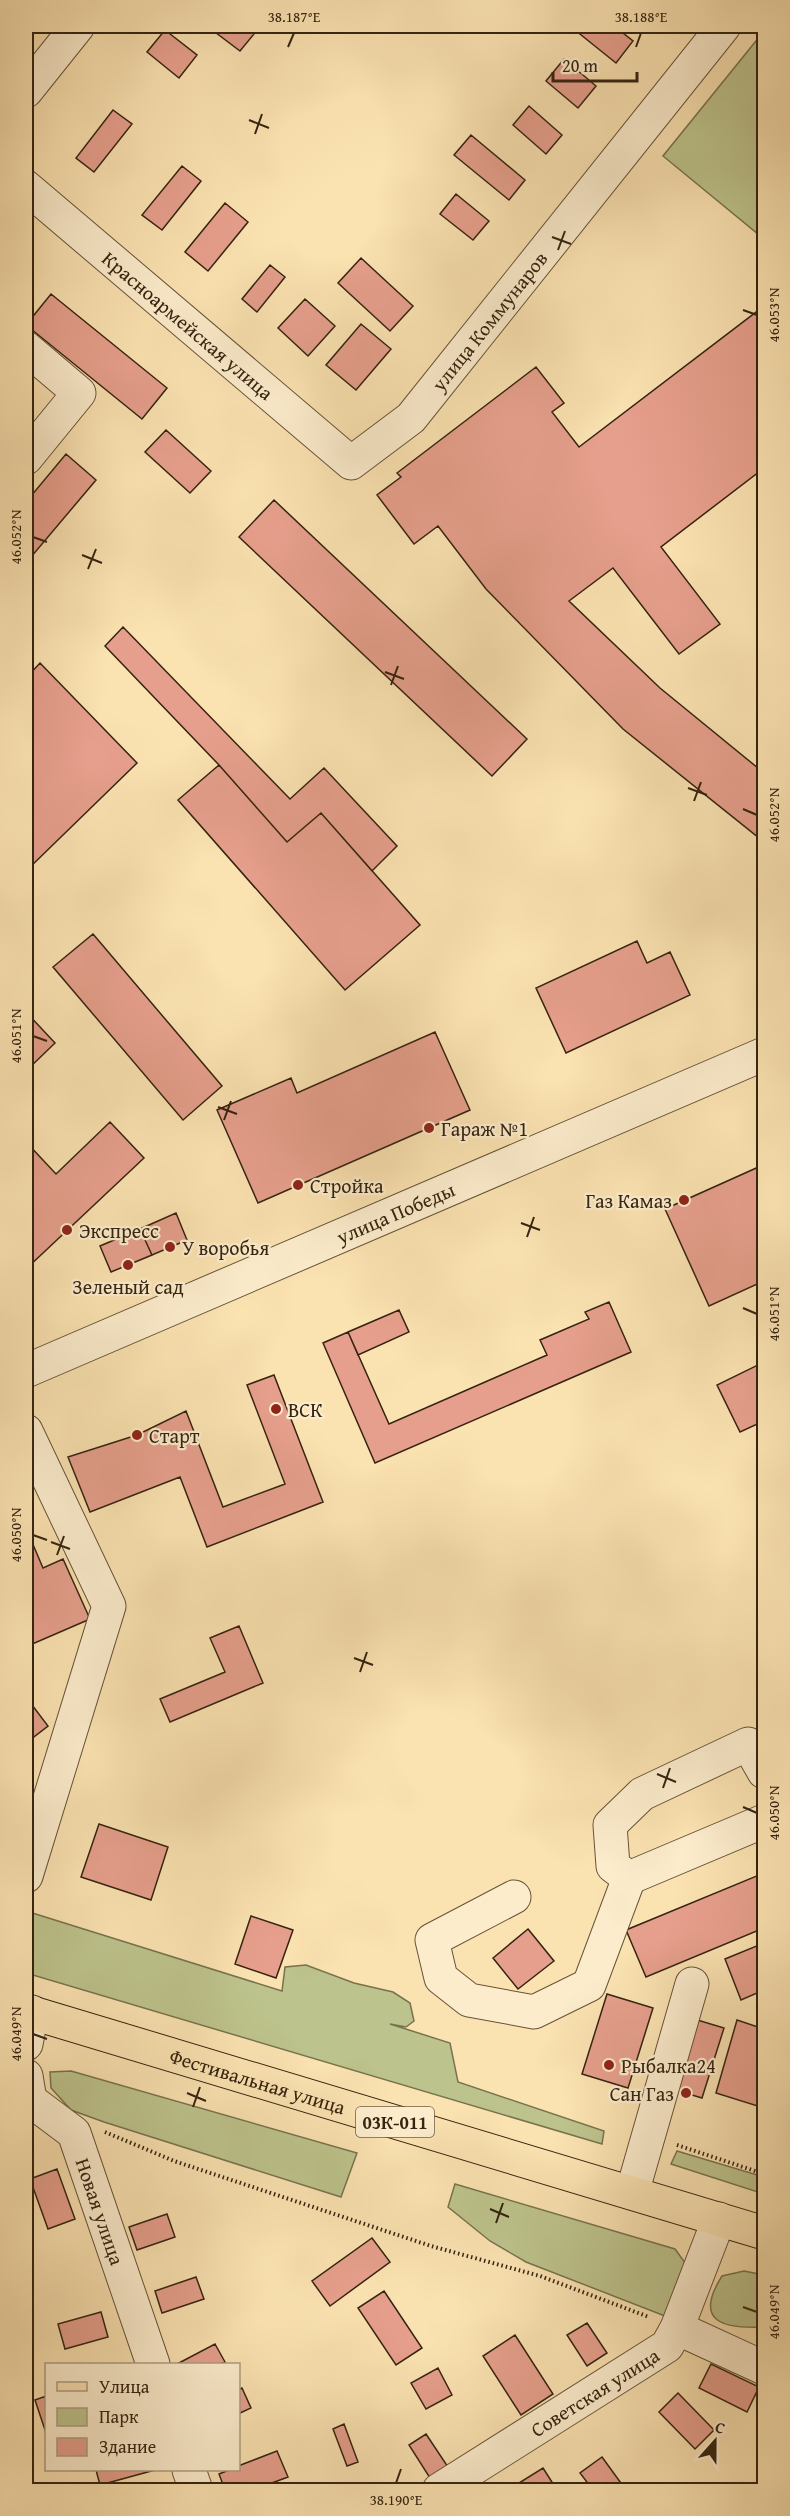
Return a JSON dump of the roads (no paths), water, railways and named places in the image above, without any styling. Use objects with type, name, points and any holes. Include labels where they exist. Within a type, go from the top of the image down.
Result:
[{"type":"main road","name":"Фестивальная улица","points":[[28,2022],[632,2193],[765,2233]]},
{"type":"street","points":[[26,91],[78,26]]},
{"type":"street","name":"улица Коммунаров","points":[[351,463],[411,418],[724,26]]},
{"type":"street","name":"Красноармейская улица","points":[[26,187],[351,463]]},
{"type":"street","points":[[26,348],[79,393],[26,458]]},
{"type":"street","name":"улица Победы","points":[[26,1371],[765,1054]]},
{"type":"street","points":[[26,1431],[109,1606],[26,1876]]},
{"type":"street","points":[[629,1878],[613,1866],[610,1825],[642,1794],[748,1744],[765,1772]]},
{"type":"street","points":[[514,1897],[432,1940],[441,1978],[469,2000],[534,2012],[589,1985],[629,1878],[765,1821]]},
{"type":"street","points":[[632,2193],[692,1984]]},
{"type":"street","name":"Новая улица","points":[[27,2094],[74,2133],[153,2363]]},
{"type":"street","name":"Советская улица","points":[[439,2490],[667,2346],[677,2328],[719,2219]]},
{"type":"street","points":[[677,2328],[765,2368]]},
{"type":"street","points":[[190,2471],[196,2490]]},
{"type":"place","name":"Гараж №1","points":[[429,1128]]},
{"type":"place","name":"Стройка","points":[[298,1185]]},
{"type":"place","name":"Газ Камаз","points":[[684,1200]]},
{"type":"place","name":"Экспресс","points":[[67,1230]]},
{"type":"place","name":"У воробья","points":[[170,1247]]},
{"type":"place","name":"Зеленый сад","points":[[128,1265]]},
{"type":"place","name":"ВСК","points":[[276,1409]]},
{"type":"place","name":"Старт","points":[[137,1435]]},
{"type":"place","name":"Рыбалка24","points":[[609,2065]]},
{"type":"place","name":"Сан Газ","points":[[686,2093]]}]
